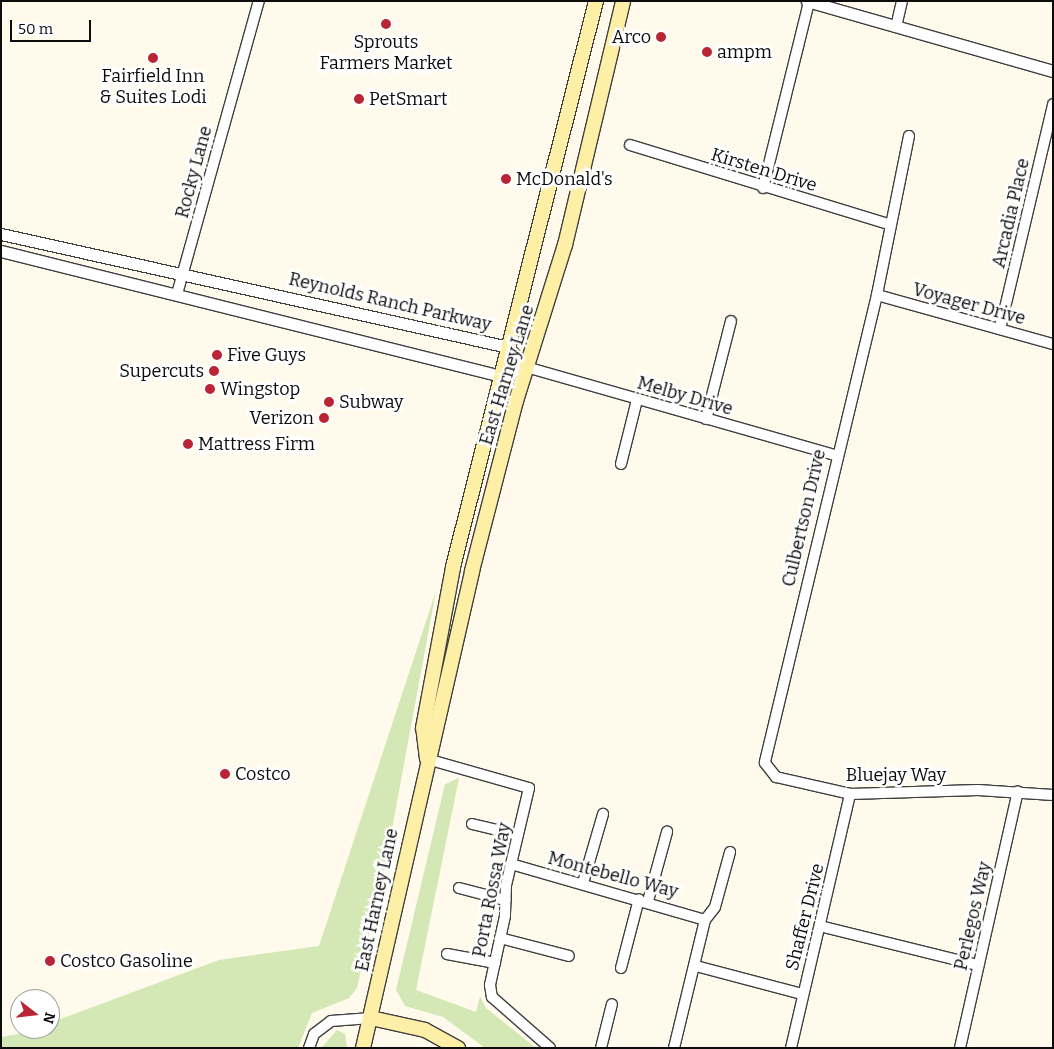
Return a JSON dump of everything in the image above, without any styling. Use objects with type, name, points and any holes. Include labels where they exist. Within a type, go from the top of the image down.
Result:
[{"type":"main road","name":"East Harney Lane","points":[[427,759],[423,728],[453,567],[596,1]]},
{"type":"main road","name":"East Harney Lane","points":[[363,1048],[427,759],[438,732],[472,571],[526,367],[565,245],[623,1]]},
{"type":"main road","points":[[371,1018],[425,1030],[458,1048]]},
{"type":"street","name":"Rocky Lane","points":[[177,294],[259,1]]},
{"type":"street","points":[[896,27],[902,1]]},
{"type":"street","points":[[763,188],[808,2],[1053,71]]},
{"type":"street","name":"Arcadia Place","points":[[1000,329],[1053,104]]},
{"type":"street","name":"Culbertson Drive","points":[[765,748],[835,455],[876,295],[889,224],[909,136]]},
{"type":"street","name":"Kirsten Drive","points":[[630,145],[763,188],[889,224]]},
{"type":"street","name":"Reynolds Ranch Parkway","points":[[1,234],[508,347],[526,367]]},
{"type":"street","points":[[1,251],[501,376],[526,367]]},
{"type":"street","name":"Voyager Drive","points":[[876,295],[1053,344]]},
{"type":"street","points":[[706,419],[731,321]]},
{"type":"street","name":"Melby Drive","points":[[526,367],[636,400],[835,455]]},
{"type":"street","points":[[621,464],[636,400]]},
{"type":"street","name":"Bluejay Way","points":[[765,748],[766,768],[776,777],[850,794],[1018,791],[1053,795]]},
{"type":"street","name":"Porta Rossa Way","points":[[427,759],[529,788],[511,864],[495,963],[492,997],[550,1048]]},
{"type":"street","name":"Perlegos Way","points":[[960,1048],[1018,791]]},
{"type":"street","name":"Shaffer Drive","points":[[791,1048],[802,994],[820,926],[850,794]]},
{"type":"street","points":[[583,883],[603,814]]},
{"type":"street","points":[[472,824],[518,835]]},
{"type":"street","points":[[621,968],[667,832]]},
{"type":"street","points":[[674,1048],[696,966],[705,920],[715,907],[730,852]]},
{"type":"street","name":"Montebello Way","points":[[511,864],[644,900],[705,920]]},
{"type":"street","points":[[459,888],[506,900]]},
{"type":"street","points":[[820,926],[978,965]]},
{"type":"street","points":[[500,938],[569,956]]},
{"type":"street","points":[[447,954],[495,963]]},
{"type":"street","points":[[696,966],[802,994]]},
{"type":"street","points":[[601,1048],[612,1004]]},
{"type":"street","points":[[309,1048],[314,1034],[331,1021],[371,1018]]},
{"type":"green space","points":[[436,591],[387,856],[357,988],[349,998],[312,1013],[298,1048],[1,1048],[1,1037],[10,1036],[10,1039],[60,1039],[60,1019],[219,960],[319,946]]},
{"type":"green space","points":[[459,778],[416,990],[476,1012],[480,996],[486,1008],[536,1048],[485,1048],[443,1017],[405,1006],[396,990],[445,784]]},
{"type":"green space","points":[[337,1030],[345,1034],[347,1048],[321,1048]]},
{"type":"place","name":"Sprouts Farmers Market","points":[[386,24]]},
{"type":"place","name":"Arco","points":[[661,37]]},
{"type":"place","name":"ampm","points":[[707,52]]},
{"type":"place","name":"Fairfield Inn & Suites Lodi","points":[[153,58]]},
{"type":"place","name":"PetSmart","points":[[359,99]]},
{"type":"place","name":"McDonald's","points":[[506,179]]},
{"type":"place","name":"Five Guys","points":[[217,355]]},
{"type":"place","name":"Supercuts","points":[[214,371]]},
{"type":"place","name":"Wingstop","points":[[210,389]]},
{"type":"place","name":"Subway","points":[[329,402]]},
{"type":"place","name":"Verizon","points":[[324,418]]},
{"type":"place","name":"Mattress Firm","points":[[188,444]]},
{"type":"place","name":"Costco","points":[[225,774]]},
{"type":"place","name":"Costco Gasoline","points":[[50,961]]}]
